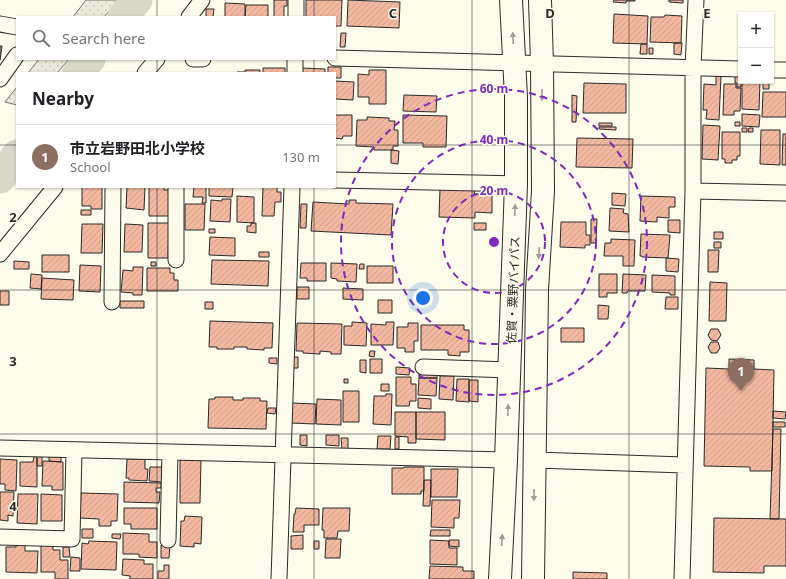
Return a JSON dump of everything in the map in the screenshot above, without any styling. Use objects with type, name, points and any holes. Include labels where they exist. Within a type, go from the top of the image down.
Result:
[{"type":"highway","name":"佐賀・粟野バイパス","points":[[500,579],[510,370],[516,184],[516,97],[511,0]]},
{"type":"highway","name":"佐賀・粟野バイパス","points":[[533,579],[537,290],[543,191],[540,0]]},
{"type":"street","points":[[190,16],[202,0]]},
{"type":"street","points":[[296,0],[296,16]]},
{"type":"street","points":[[682,579],[684,465],[693,191],[696,0]]},
{"type":"street","points":[[0,24],[16,27]]},
{"type":"street","points":[[0,79],[16,56]]},
{"type":"street","points":[[336,58],[738,69]]},
{"type":"street","points":[[147,72],[156,60]]},
{"type":"street","points":[[295,60],[295,72]]},
{"type":"street","points":[[774,70],[786,70]]},
{"type":"street","points":[[336,180],[516,184]]},
{"type":"street","points":[[0,254],[53,188]]},
{"type":"street","points":[[112,302],[113,188]]},
{"type":"street","points":[[176,188],[176,260]]},
{"type":"street","points":[[279,579],[292,188]]},
{"type":"street","points":[[693,191],[786,193]]},
{"type":"street","points":[[423,368],[510,370]]},
{"type":"street","points":[[0,448],[506,460]]},
{"type":"street","points":[[0,537],[72,539],[74,450]]},
{"type":"street","points":[[168,540],[170,452]]},
{"type":"street","points":[[535,460],[684,465]]},
{"type":"shaded area","points":[[86,0],[119,0],[105,16],[74,16]]},
{"type":"shaded area","points":[[38,60],[68,60],[58,72],[29,72]]},
{"type":"shaded area","points":[[16,88],[16,105],[5,102]]},
{"type":"building","points":[[274,0],[287,0],[287,6],[284,6],[284,16],[274,16]]},
{"type":"building","points":[[306,0],[342,0],[341,26],[336,26],[336,16],[306,16]]},
{"type":"building","points":[[348,0],[400,2],[399,28],[347,26]]},
{"type":"building","points":[[614,0],[635,1],[626,1],[626,3],[613,2]]},
{"type":"building","points":[[669,0],[683,0],[683,3],[669,2]]},
{"type":"building","points":[[225,3],[245,4],[245,16],[225,16]]},
{"type":"building","points":[[246,5],[268,5],[268,16],[245,16]]},
{"type":"building","points":[[206,9],[214,9],[213,16],[206,16]]},
{"type":"building","points":[[614,14],[648,16],[647,44],[613,43]]},
{"type":"building","points":[[665,15],[682,16],[681,43],[650,42],[651,17],[664,17]]},
{"type":"building","points":[[341,33],[346,33],[345,47],[340,47]]},
{"type":"building","points":[[674,43],[682,43],[681,55],[674,54]]},
{"type":"building","points":[[641,44],[647,44],[647,54],[640,54]]},
{"type":"building","points":[[0,46],[2,46],[0,60]]},
{"type":"building","points":[[649,48],[653,48],[653,54],[649,54]]},
{"type":"building","points":[[328,67],[341,67],[341,78],[336,78],[336,72],[328,72]]},
{"type":"building","points":[[263,68],[285,68],[285,72],[263,72]]},
{"type":"building","points":[[302,68],[325,69],[325,72],[302,72]]},
{"type":"building","points":[[245,70],[260,70],[260,72],[245,72]]},
{"type":"building","points":[[369,70],[386,70],[386,104],[369,104],[369,97],[358,97],[358,74],[369,75]]},
{"type":"building","points":[[716,76],[721,76],[719,120],[706,119],[707,110],[703,110],[704,84],[716,85]]},
{"type":"building","points":[[735,76],[738,76],[738,84],[741,84],[741,87],[737,87],[737,83],[735,83]]},
{"type":"building","points":[[336,81],[354,82],[353,100],[336,99]]},
{"type":"building","points":[[584,83],[626,84],[626,113],[583,113]]},
{"type":"building","points":[[724,84],[736,84],[736,88],[741,88],[740,111],[734,111],[734,115],[723,115]]},
{"type":"building","points":[[742,84],[760,84],[759,110],[742,109]]},
{"type":"building","points":[[763,84],[769,84],[769,89],[763,89]]},
{"type":"building","points":[[763,92],[786,92],[786,117],[762,117]]},
{"type":"building","points":[[404,95],[437,96],[436,112],[403,111]]},
{"type":"building","points":[[572,95],[577,96],[576,122],[572,122]]},
{"type":"building","points":[[742,114],[760,115],[759,127],[742,126]]},
{"type":"building","points":[[336,115],[352,115],[352,136],[343,136],[342,139],[336,138]]},
{"type":"building","points":[[403,115],[447,116],[446,147],[423,147],[423,143],[403,143]]},
{"type":"building","points":[[367,117],[389,118],[389,121],[395,121],[394,130],[398,130],[398,146],[393,146],[393,150],[374,150],[374,147],[356,146],[357,120],[367,120]]},
{"type":"building","points":[[735,122],[740,122],[740,126],[735,126]]},
{"type":"building","points":[[599,123],[612,123],[612,126],[599,126]]},
{"type":"building","points":[[703,125],[720,126],[718,160],[702,159]]},
{"type":"building","points":[[599,127],[616,127],[616,130],[599,129]]},
{"type":"building","points":[[742,128],[747,128],[747,132],[742,132]]},
{"type":"building","points":[[749,128],[753,128],[753,132],[748,132]]},
{"type":"building","points":[[761,130],[780,130],[780,165],[760,164]]},
{"type":"building","points":[[722,132],[740,132],[740,156],[737,156],[737,160],[732,160],[732,163],[725,163],[725,159],[722,159]]},
{"type":"building","points":[[783,134],[786,134],[786,165],[782,165]]},
{"type":"building","points":[[577,138],[633,139],[632,168],[576,167]]},
{"type":"building","points":[[391,150],[399,151],[398,164],[391,163]]},
{"type":"building","points":[[82,188],[102,188],[102,209],[91,209],[91,206],[82,206]]},
{"type":"building","points":[[127,188],[145,188],[144,210],[126,208]]},
{"type":"building","points":[[149,188],[164,188],[164,190],[170,190],[170,216],[149,216]]},
{"type":"building","points":[[194,188],[206,188],[206,203],[202,203],[203,197],[193,197]]},
{"type":"building","points":[[209,188],[233,188],[232,197],[209,196]]},
{"type":"building","points":[[263,188],[277,188],[277,192],[281,192],[281,202],[275,202],[274,216],[262,216]]},
{"type":"building","points":[[440,189],[475,190],[474,194],[492,195],[492,213],[475,212],[475,218],[439,217]]},
{"type":"building","points":[[612,193],[626,194],[625,206],[612,205]]},
{"type":"building","points":[[237,196],[254,197],[254,223],[237,222]]},
{"type":"building","points":[[641,196],[675,197],[675,207],[669,207],[669,218],[657,217],[657,222],[640,221]]},
{"type":"building","points":[[222,199],[231,199],[230,222],[210,221],[211,200],[222,201]]},
{"type":"building","points":[[349,200],[356,200],[356,203],[393,204],[391,235],[311,231],[313,202],[349,204]]},
{"type":"building","points":[[185,204],[205,204],[204,230],[185,230]]},
{"type":"building","points":[[301,204],[307,204],[306,228],[300,228]]},
{"type":"building","points":[[610,208],[624,209],[623,213],[628,214],[629,232],[609,231]]},
{"type":"building","points":[[81,210],[91,210],[91,215],[81,215]]},
{"type":"building","points":[[591,219],[597,219],[596,243],[591,243]]},
{"type":"building","points":[[668,220],[680,220],[680,233],[668,232]]},
{"type":"building","points":[[561,222],[586,222],[586,235],[590,235],[590,245],[585,245],[585,248],[560,247]]},
{"type":"building","points":[[148,223],[169,223],[168,258],[148,258]]},
{"type":"building","points":[[251,223],[256,223],[256,233],[247,232],[247,226],[251,226]]},
{"type":"building","points":[[474,223],[486,223],[486,230],[474,230]]},
{"type":"building","points":[[82,224],[103,224],[102,253],[81,253]]},
{"type":"building","points":[[125,224],[143,225],[142,252],[124,252]]},
{"type":"building","points":[[209,229],[215,229],[215,233],[209,233]]},
{"type":"building","points":[[714,232],[723,232],[723,239],[714,239]]},
{"type":"building","points":[[641,234],[670,235],[668,258],[640,256]]},
{"type":"building","points":[[210,237],[235,238],[235,256],[209,255]]},
{"type":"building","points":[[611,239],[635,240],[634,266],[623,266],[623,256],[604,256],[605,243],[611,243]]},
{"type":"building","points":[[714,242],[721,242],[721,248],[714,248]]},
{"type":"building","points":[[708,250],[719,250],[718,272],[708,272]]},
{"type":"building","points":[[259,252],[269,252],[269,257],[259,257]]},
{"type":"building","points":[[42,255],[69,255],[69,272],[42,272]]},
{"type":"building","points":[[666,258],[679,259],[678,272],[666,271]]},
{"type":"building","points":[[212,260],[269,261],[268,286],[211,284]]},
{"type":"building","points":[[14,261],[29,262],[29,269],[14,269]]},
{"type":"building","points":[[151,262],[156,262],[156,266],[151,266]]},
{"type":"building","points":[[301,263],[326,263],[326,281],[307,281],[307,278],[300,278]]},
{"type":"building","points":[[331,263],[357,264],[356,282],[337,281],[337,279],[331,278]]},
{"type":"building","points":[[360,264],[364,264],[364,269],[359,269]]},
{"type":"building","points":[[80,265],[101,266],[100,292],[79,291]]},
{"type":"building","points":[[367,266],[393,266],[393,283],[367,283]]},
{"type":"building","points":[[133,267],[143,267],[142,295],[133,295],[133,293],[121,292],[123,270],[133,271]]},
{"type":"building","points":[[147,268],[170,268],[170,273],[174,273],[174,280],[178,280],[178,291],[147,291]]},
{"type":"building","points":[[31,274],[42,275],[41,289],[30,288]]},
{"type":"building","points":[[599,274],[617,274],[617,293],[607,293],[607,297],[599,297]]},
{"type":"building","points":[[623,274],[646,275],[645,291],[628,291],[627,293],[622,293]]},
{"type":"building","points":[[652,275],[675,276],[675,295],[670,295],[670,293],[652,292]]},
{"type":"building","points":[[42,278],[74,280],[73,300],[41,299]]},
{"type":"building","points":[[710,282],[727,283],[726,321],[709,321]]},
{"type":"building","points":[[297,287],[309,287],[309,299],[297,299]]},
{"type":"building","points":[[343,288],[363,289],[363,300],[343,299]]},
{"type":"building","points":[[0,291],[9,291],[9,305],[0,305]]},
{"type":"building","points":[[666,297],[678,297],[678,309],[665,309]]},
{"type":"building","points":[[378,300],[392,300],[392,313],[378,313]]},
{"type":"building","points":[[120,301],[144,301],[144,308],[120,308]]},
{"type":"building","points":[[205,302],[213,302],[213,309],[205,309]]},
{"type":"building","points":[[598,305],[609,306],[608,319],[598,319]]},
{"type":"building","points":[[210,321],[273,323],[272,348],[264,348],[264,350],[247,349],[247,347],[217,349],[217,347],[209,347]]},
{"type":"building","points":[[352,322],[367,323],[366,346],[344,345],[344,326],[352,326]]},
{"type":"building","points":[[386,322],[394,322],[393,345],[371,345],[371,324],[386,325]]},
{"type":"building","points":[[297,323],[342,324],[341,354],[331,354],[331,352],[320,351],[320,354],[296,351]]},
{"type":"building","points":[[408,323],[418,323],[418,341],[414,341],[414,352],[405,352],[405,348],[397,348],[397,327],[408,327]]},
{"type":"building","points":[[421,325],[464,325],[464,330],[469,330],[469,352],[460,352],[460,356],[448,355],[448,350],[421,350]]},
{"type":"building","points":[[561,328],[584,328],[584,342],[561,342]]},
{"type":"building","points":[[711,329],[718,329],[721,335],[717,341],[711,340],[708,335]]},
{"type":"building","points":[[711,342],[718,342],[720,348],[717,353],[711,353],[708,347]]},
{"type":"building","points":[[370,351],[375,351],[374,357],[369,356]]},
{"type":"building","points":[[293,357],[298,357],[298,368],[292,368]]},
{"type":"building","points":[[269,358],[277,358],[277,364],[269,363]]},
{"type":"building","points":[[370,359],[382,359],[382,373],[370,373]]},
{"type":"building","points":[[729,359],[754,360],[754,369],[774,370],[772,471],[750,471],[750,467],[704,466],[706,368],[729,369]]},
{"type":"building","points":[[360,360],[366,360],[366,373],[360,372]]},
{"type":"building","points":[[396,367],[410,368],[409,375],[396,374]]},
{"type":"building","points":[[419,373],[437,374],[437,378],[419,378]]},
{"type":"building","points":[[440,376],[454,376],[453,400],[439,399]]},
{"type":"building","points":[[396,377],[411,377],[411,384],[416,384],[416,401],[410,401],[409,406],[396,406]]},
{"type":"building","points":[[419,378],[437,378],[436,396],[418,395]]},
{"type":"building","points":[[344,379],[348,379],[348,383],[344,383]]},
{"type":"building","points":[[457,379],[469,379],[469,402],[456,401]]},
{"type":"building","points":[[469,380],[478,380],[478,402],[469,401]]},
{"type":"building","points":[[381,384],[389,384],[389,391],[381,391]]},
{"type":"building","points":[[343,391],[359,391],[359,422],[343,422]]},
{"type":"building","points":[[386,394],[392,394],[391,425],[373,424],[374,396],[386,396]]},
{"type":"building","points":[[215,397],[233,397],[233,400],[243,400],[243,398],[260,398],[260,401],[267,401],[266,429],[208,428],[209,399],[215,399]]},
{"type":"building","points":[[418,398],[431,399],[431,409],[418,408]]},
{"type":"building","points":[[317,399],[341,400],[341,425],[316,424]]},
{"type":"building","points":[[292,403],[316,404],[315,424],[291,423]]},
{"type":"building","points":[[268,408],[276,408],[275,414],[267,413]]},
{"type":"building","points":[[773,411],[786,412],[785,419],[773,418]]},
{"type":"building","points":[[395,412],[416,412],[416,443],[408,443],[408,437],[395,436]]},
{"type":"building","points":[[416,412],[445,412],[445,440],[416,439]]},
{"type":"building","points":[[773,422],[785,422],[785,427],[773,427]]},
{"type":"building","points":[[773,429],[781,429],[779,519],[770,519]]},
{"type":"building","points":[[300,435],[307,435],[307,446],[300,445]]},
{"type":"building","points":[[326,435],[339,435],[339,446],[326,445]]},
{"type":"building","points":[[378,436],[391,436],[390,449],[377,449]]},
{"type":"building","points":[[395,437],[399,437],[399,449],[395,449]]},
{"type":"building","points":[[341,438],[348,438],[348,449],[342,449]]},
{"type":"building","points":[[34,456],[37,456],[37,487],[20,486],[20,462],[33,462]]},
{"type":"building","points":[[37,456],[42,456],[42,466],[37,466]]},
{"type":"building","points":[[49,456],[61,456],[61,462],[49,461]]},
{"type":"building","points":[[0,459],[17,460],[16,491],[5,490],[5,484],[0,484]]},
{"type":"building","points":[[127,459],[145,459],[145,469],[148,469],[147,481],[129,480],[129,478],[126,478]]},
{"type":"building","points":[[180,459],[201,459],[200,503],[180,503]]},
{"type":"building","points":[[43,461],[63,462],[63,490],[52,490],[52,486],[42,486]]},
{"type":"building","points":[[150,467],[163,467],[162,482],[149,481]]},
{"type":"building","points":[[424,467],[424,491],[421,491],[421,494],[392,494],[392,468]]},
{"type":"building","points":[[431,469],[458,469],[457,497],[431,497]]},
{"type":"building","points":[[424,480],[431,480],[430,506],[423,506]]},
{"type":"building","points":[[124,482],[161,483],[161,488],[156,488],[156,492],[160,492],[159,503],[124,502]]},
{"type":"building","points":[[0,492],[14,492],[13,516],[8,515],[8,521],[0,520]]},
{"type":"building","points":[[81,493],[118,494],[117,521],[111,521],[111,526],[99,526],[99,519],[80,518]]},
{"type":"building","points":[[18,494],[38,494],[37,524],[17,523]]},
{"type":"building","points":[[41,494],[62,495],[62,521],[41,521]]},
{"type":"building","points":[[432,500],[460,500],[459,518],[454,518],[454,528],[431,527]]},
{"type":"building","points":[[124,508],[157,508],[157,529],[131,529],[131,524],[124,524]]},
{"type":"building","points":[[296,508],[319,509],[319,525],[304,525],[304,532],[293,532],[294,514]]},
{"type":"building","points":[[323,508],[350,508],[349,531],[338,531],[337,538],[324,538],[324,530],[322,530]]},
{"type":"building","points":[[185,516],[202,517],[201,544],[194,543],[194,547],[180,546],[181,521],[184,521]]},
{"type":"building","points":[[714,518],[786,519],[786,566],[764,566],[764,573],[713,572]]},
{"type":"building","points":[[82,529],[93,529],[93,538],[82,538]]},
{"type":"building","points":[[431,530],[450,530],[450,536],[430,536]]},
{"type":"building","points":[[123,533],[149,534],[149,542],[157,542],[157,558],[139,557],[139,554],[123,554]]},
{"type":"building","points":[[112,534],[121,534],[120,539],[112,538]]},
{"type":"building","points":[[303,535],[303,549],[291,549],[291,536]]},
{"type":"building","points":[[326,539],[341,539],[340,558],[325,558]]},
{"type":"building","points":[[430,540],[449,541],[449,548],[457,548],[457,565],[430,564]]},
{"type":"building","points":[[449,540],[459,540],[459,547],[449,546]]},
{"type":"building","points":[[89,541],[117,542],[116,570],[81,569],[82,543],[88,544]]},
{"type":"building","points":[[314,541],[319,541],[319,549],[314,549]]},
{"type":"building","points":[[16,544],[25,544],[25,551],[38,551],[37,573],[6,572],[6,547],[16,547]]},
{"type":"building","points":[[41,544],[53,545],[53,550],[60,550],[60,560],[68,560],[68,579],[55,579],[55,572],[41,572]]},
{"type":"building","points":[[161,545],[170,545],[169,558],[161,558]]},
{"type":"building","points":[[63,547],[69,547],[70,557],[63,557]]},
{"type":"building","points":[[71,557],[80,558],[80,571],[70,571]]},
{"type":"building","points":[[123,559],[144,560],[144,564],[153,564],[153,579],[130,579],[130,576],[122,575]]},
{"type":"building","points":[[164,565],[169,565],[169,579],[158,579],[158,571],[164,571]]},
{"type":"building","points":[[430,566],[463,567],[463,571],[474,571],[474,579],[429,579]]},
{"type":"building","points":[[573,572],[607,573],[607,579],[573,579]]},
{"type":"waterway","points":[[124,16],[137,0]]},
{"type":"waterway","points":[[79,72],[89,60]]},
{"type":"waterway","points":[[0,178],[16,156]]},
{"type":"place","name":"市立岩野田北小学校","points":[[741,391]]}]
